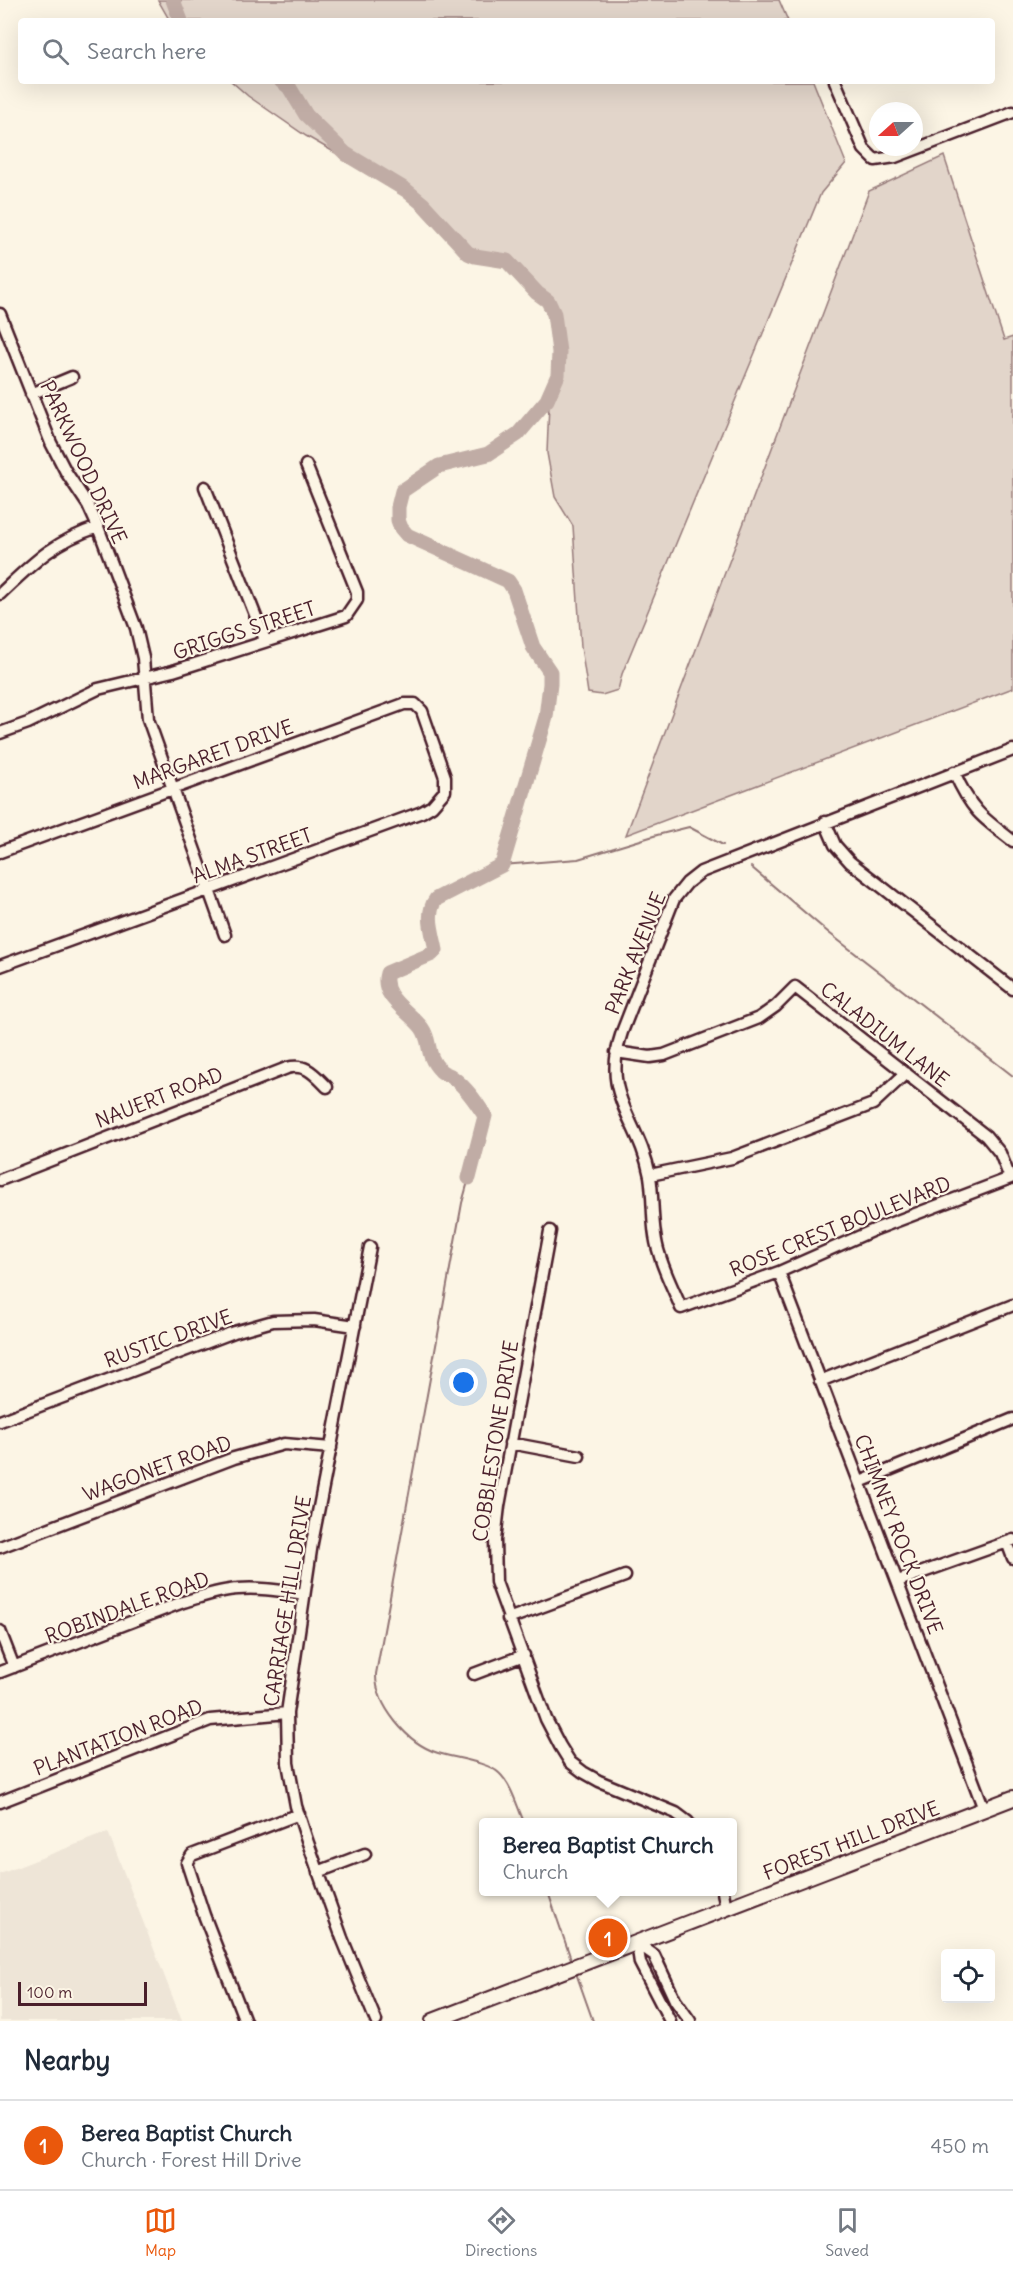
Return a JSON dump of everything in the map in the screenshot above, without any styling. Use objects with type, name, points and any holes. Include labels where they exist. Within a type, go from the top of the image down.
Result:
[{"type":"main road","name":"FOREST HILL DRIVE","points":[[433,2021],[1013,1798]]},
{"type":"street","points":[[836,84],[864,149],[875,160],[895,157],[1013,112]]},
{"type":"street","name":"PARKWOOD DRIVE","points":[[0,314],[3,332],[51,443],[66,472],[88,505],[98,527],[136,628],[146,677],[148,719],[225,935]]},
{"type":"street","points":[[31,394],[72,377]]},
{"type":"street","name":"GRIGGS STREET","points":[[0,733],[28,723],[98,689],[173,671],[346,616],[357,600],[357,592],[306,465]]},
{"type":"street","points":[[205,486],[265,640]]},
{"type":"street","points":[[0,594],[56,545],[98,527]]},
{"type":"street","name":"MARGARET DRIVE","points":[[0,852],[404,704],[415,704],[422,711],[428,726]]},
{"type":"street","name":"ALMA STREET","points":[[0,966],[422,812],[432,806],[446,787],[445,777],[428,726]]},
{"type":"street","name":"PARK AVENUE","points":[[681,1308],[658,1251],[650,1175],[617,1091],[614,1074],[616,1052],[674,899],[687,883],[701,872],[1013,750]]},
{"type":"street","points":[[954,772],[964,795],[977,813],[1013,841]]},
{"type":"street","points":[[825,822],[835,845],[850,862],[1013,989]]},
{"type":"street","name":"CALADIUM LANE","points":[[616,1052],[650,1057],[664,1055],[759,1018],[776,1006],[795,987],[986,1136],[1000,1154],[1012,1177]]},
{"type":"street","name":"NAUERT ROAD","points":[[0,1180],[287,1068],[295,1066],[306,1068],[327,1087]]},
{"type":"street","points":[[650,1175],[732,1158],[873,1104],[906,1072]]},
{"type":"street","name":"ROSE CREST BOULEVARD","points":[[681,1308],[779,1272],[876,1229],[1012,1177]]},
{"type":"street","name":"COBBLESTONE DRIVE","points":[[550,1231],[499,1506],[495,1549],[496,1582],[546,1719],[570,1762],[599,1781],[676,1813],[682,1818]]},
{"type":"street","name":"CARRIAGE HILL DRIVE","points":[[370,1248],[304,1594],[287,1713],[288,1763],[299,1814],[318,1872],[376,2021]]},
{"type":"street","name":"CHIMNEY ROCK DRIVE","points":[[779,1272],[984,1809]]},
{"type":"street","points":[[820,1381],[1013,1305]]},
{"type":"street","name":"RUSTIC DRIVE","points":[[0,1421],[234,1332],[273,1321],[314,1320],[355,1326]]},
{"type":"street","points":[[860,1482],[1013,1419]]},
{"type":"street","points":[[510,1443],[579,1456]]},
{"type":"street","name":"WAGONET ROAD","points":[[0,1547],[234,1458],[284,1444],[331,1448]]},
{"type":"street","points":[[898,1581],[1010,1541],[1013,1558]]},
{"type":"street","points":[[508,1619],[625,1576]]},
{"type":"street","name":"ROBINDALE ROAD","points":[[0,1672],[183,1602],[211,1594],[256,1588],[304,1594]]},
{"type":"street","points":[[0,1631],[14,1667]]},
{"type":"street","points":[[474,1674],[524,1655]]},
{"type":"street","name":"PLANTATION ROAD","points":[[0,1802],[210,1720],[287,1713]]},
{"type":"street","points":[[245,2021],[204,1915],[187,1863],[192,1855],[299,1814]]},
{"type":"street","points":[[318,1872],[365,1854]]},
{"type":"street","points":[[724,1896],[726,1909]]},
{"type":"street","points":[[637,1943],[640,1963],[670,2021]]},
{"type":"street","points":[[637,1943],[654,1955],[675,2000],[690,2021]]},
{"type":"shaded area","points":[[158,0],[779,0],[787,18],[168,18]]},
{"type":"shaded area","points":[[234,84],[814,84],[846,163],[821,193],[622,674],[618,690],[602,695],[588,693],[581,647],[573,526],[555,497],[547,453],[549,404],[561,371],[562,354],[557,330],[532,279],[517,265],[499,261],[475,260],[425,204],[306,136]]},
{"type":"shaded area","points":[[944,156],[1004,340],[1013,337],[1013,688],[626,835],[869,191]]},
{"type":"shaded area","points":[[108,1832],[182,2021],[0,2021],[0,1874]]},
{"type":"waterway","points":[[173,0],[180,18]]},
{"type":"waterway","points":[[285,84],[306,115],[346,154],[406,190],[423,204],[468,253],[507,261],[537,293],[548,301],[554,314],[559,352],[558,375],[547,400],[518,434],[488,454],[439,466],[402,491],[398,507],[398,520],[407,535],[508,581],[514,590],[533,647],[550,672],[546,717],[502,865],[436,899],[430,917],[436,950],[432,954],[387,973],[386,982],[391,996],[422,1028],[435,1064],[441,1071],[462,1085],[485,1116],[469,1178]]},
{"type":"waterway","points":[[502,865],[578,859],[689,827],[723,845]]},
{"type":"waterway","points":[[751,867],[829,933],[1013,1076]]},
{"type":"waterway","points":[[469,1178],[462,1203],[376,1674],[377,1686],[395,1722],[416,1741],[438,1753],[479,1763],[499,1773],[511,1790],[522,1818]]},
{"type":"waterway","points":[[549,1896],[572,1962]]},
{"type":"waterway","points":[[576,1973],[593,2021]]},
{"type":"place","name":"Berea Baptist Church","points":[[608,1938]]}]
